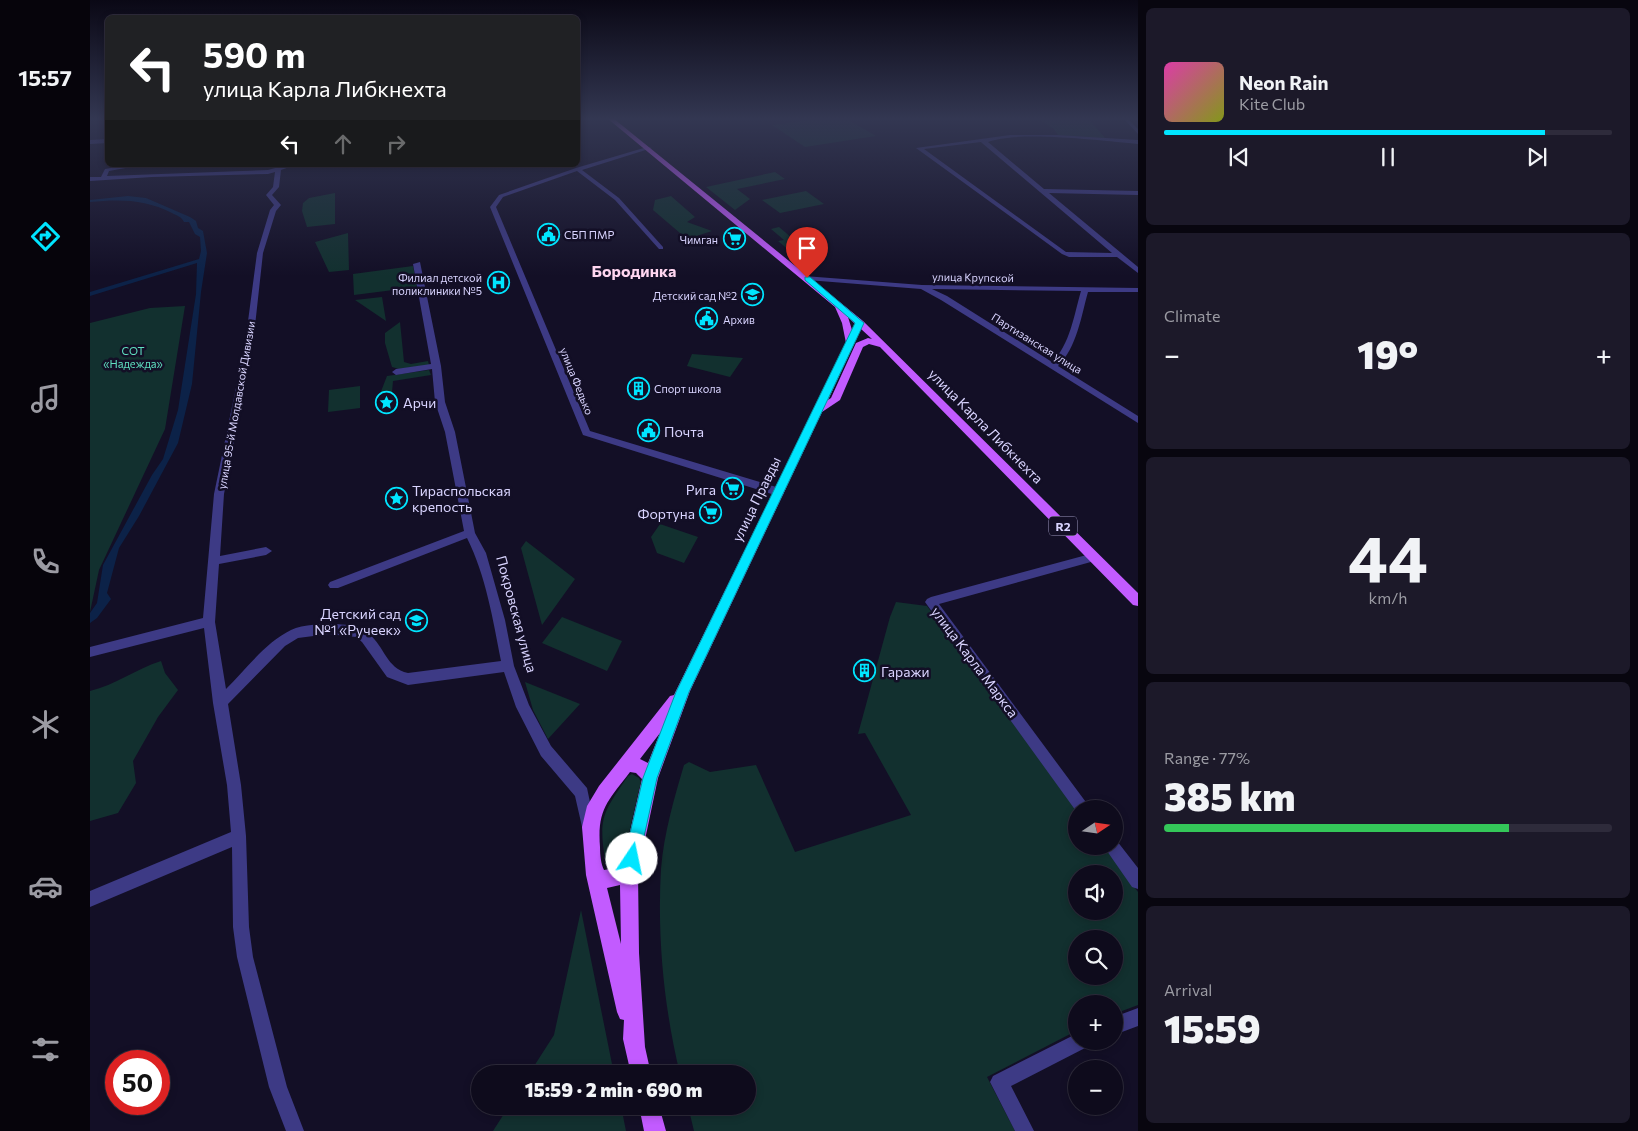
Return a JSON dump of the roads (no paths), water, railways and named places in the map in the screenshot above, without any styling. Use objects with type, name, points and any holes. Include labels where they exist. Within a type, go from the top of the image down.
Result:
[{"type":"main road","name":"R2","points":[[677,171],[807,278]]},
{"type":"main road","name":"улица Карла Либкнехта","points":[[807,278],[886,347],[1138,601]]},
{"type":"main road","points":[[836,303],[846,323],[850,343]]},
{"type":"main road","name":"улица Правды","points":[[629,873],[650,778],[683,692],[860,323]]},
{"type":"main road","points":[[818,410],[835,400],[859,345],[868,341],[886,347]]},
{"type":"main road","name":"улица Правды","points":[[590,842],[590,827],[594,812],[605,792],[683,692]]},
{"type":"main road","points":[[625,765],[637,764],[645,768],[650,778]]},
{"type":"main road","points":[[590,842],[595,875],[639,1065]]},
{"type":"main road","points":[[595,875],[604,880],[614,880],[629,873],[630,953],[635,1046]]},
{"type":"main road","points":[[651,1115],[655,1131]]},
{"type":"street","points":[[103,178],[107,171]]},
{"type":"street","points":[[90,179],[261,171]]},
{"type":"street","name":"улица 95-й Молдавской Дивизии","points":[[278,171],[276,187],[269,195],[278,205],[273,210],[260,252],[249,344],[220,494],[209,622],[234,785],[239,836],[241,927],[245,957],[278,1086],[295,1131]]},
{"type":"street","name":"улица Федько","points":[[573,171],[502,196],[493,207],[586,433],[778,492]]},
{"type":"street","points":[[580,171],[617,199],[661,248]]},
{"type":"street","points":[[950,171],[1064,253],[1069,255],[1119,255]]},
{"type":"street","points":[[1017,171],[1138,271]]},
{"type":"street","points":[[1043,191],[1138,193]]},
{"type":"street","name":"Покровская улица","points":[[417,264],[437,368],[442,411],[450,432],[470,533],[480,553],[499,620],[508,666],[523,707],[546,751],[582,793]]},
{"type":"street","name":"улица Крупской","points":[[807,278],[922,287],[1138,290]]},
{"type":"street","name":"Партизанская улица","points":[[922,287],[944,298],[1138,420]]},
{"type":"street","points":[[1053,366],[1060,361],[1066,351],[1086,289]]},
{"type":"street","points":[[396,372],[437,368]]},
{"type":"street","points":[[334,585],[470,533]]},
{"type":"street","points":[[214,561],[266,550]]},
{"type":"street","name":"улица Карла Маркса","points":[[1077,800],[930,602],[1094,556]]},
{"type":"street","points":[[90,652],[144,639],[173,628],[209,622]]},
{"type":"street","points":[[220,703],[281,642],[296,632],[329,629],[359,633],[366,638],[391,673],[408,679],[508,666]]},
{"type":"street","points":[[590,842],[582,793],[590,795],[605,792]]},
{"type":"street","points":[[90,899],[239,836]]},
{"type":"street","points":[[1119,855],[1138,881]]},
{"type":"street","points":[[1123,1022],[1138,1016]]},
{"type":"street","points":[[1025,1131],[1000,1082],[1068,1048]]},
{"type":"water","points":[[128,196],[146,198],[196,221],[198,228],[203,231],[207,253],[201,292],[192,384],[178,443],[139,516],[119,548],[107,593],[111,599],[97,618],[90,623],[90,613],[97,603],[103,565],[152,475],[163,459],[178,410],[196,294],[197,263],[90,296],[90,292],[199,259],[201,251],[200,237],[195,234],[189,222],[184,222],[179,216],[162,208],[132,201],[90,202],[90,200]]},
{"type":"place","name":"СБП ПМР","points":[[548,234]]},
{"type":"place","name":"Чимган","points":[[734,239]]},
{"type":"place","name":"Филиал детской поликлиники №5","points":[[498,283]]},
{"type":"place","name":"Детский сад №2","points":[[753,295]]},
{"type":"place","name":"Архив","points":[[707,319]]},
{"type":"place","name":"Спорт школа","points":[[638,388]]},
{"type":"place","name":"Арчи","points":[[387,402]]},
{"type":"place","name":"Почта","points":[[648,431]]},
{"type":"place","name":"Рига","points":[[732,489]]},
{"type":"place","name":"Тираспольская крепость","points":[[396,498]]},
{"type":"place","name":"Фортуна","points":[[711,513]]},
{"type":"place","name":"Детский сад №1 «Ручеек»","points":[[417,621]]},
{"type":"place","name":"Гаражи","points":[[865,671]]},
{"type":"district","name":"Бородинка","points":[[634,270]]},
{"type":"park label","name":"СОТ «Надежда»","points":[[133,356]]}]
